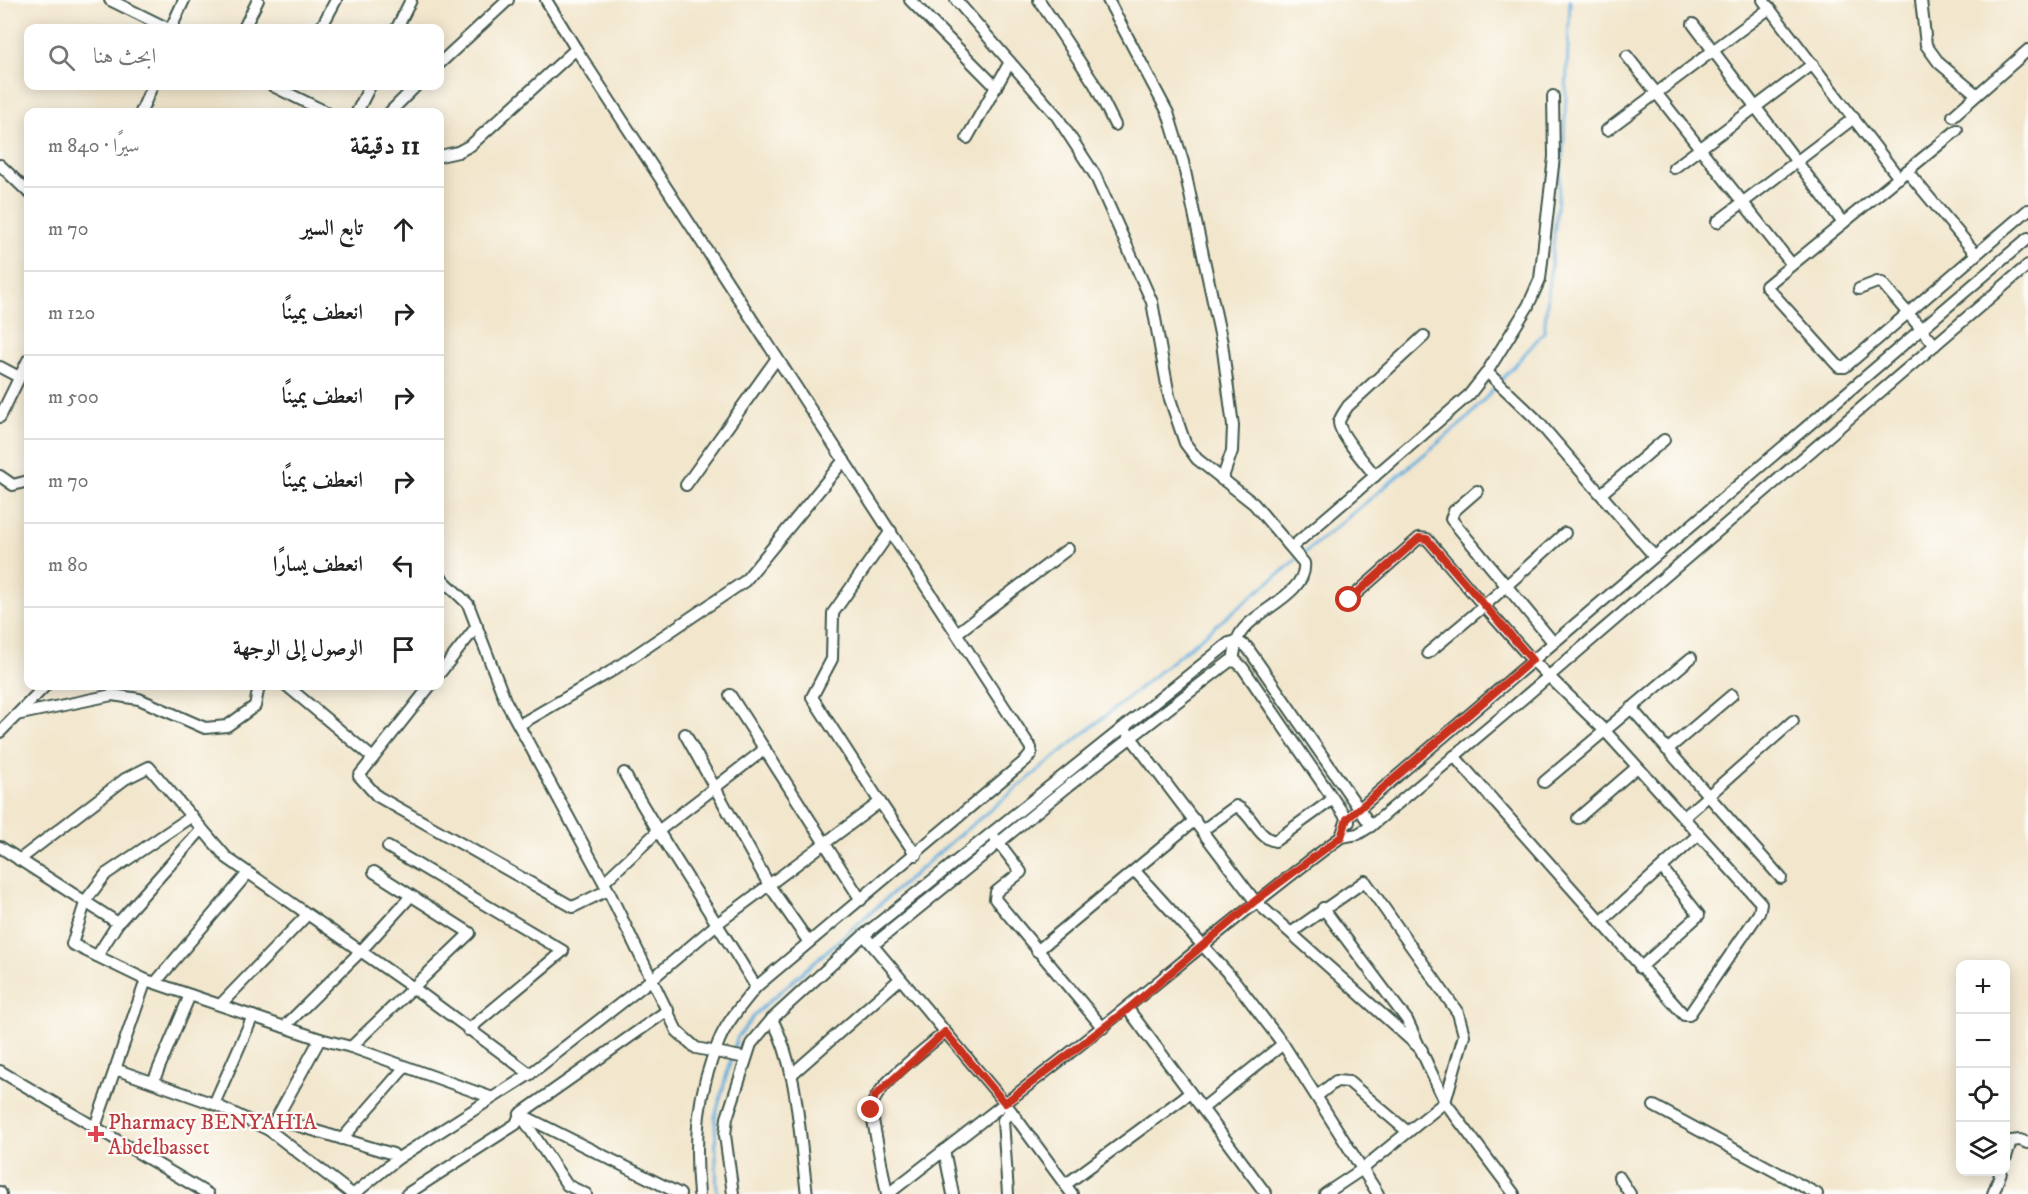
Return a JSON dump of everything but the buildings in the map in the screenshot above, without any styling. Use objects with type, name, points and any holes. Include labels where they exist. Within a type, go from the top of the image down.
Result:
[{"type":"street","points":[[110,0],[161,24]]},
{"type":"street","points":[[171,24],[184,0]]},
{"type":"street","points":[[246,24],[258,0]]},
{"type":"street","points":[[323,24],[336,0]]},
{"type":"street","points":[[399,24],[411,0]]},
{"type":"street","points":[[444,59],[508,0]]},
{"type":"street","points":[[910,0],[996,87]]},
{"type":"street","points":[[956,0],[1056,115],[1095,176],[1152,302],[1169,396],[1177,424],[1197,459],[1254,504],[1297,554],[1304,571],[1293,588],[1244,629],[1237,641],[1233,661]]},
{"type":"street","points":[[1039,0],[1095,85],[1115,125]]},
{"type":"street","points":[[1108,0],[1168,112],[1183,162],[1222,343],[1233,426],[1232,451],[1222,480]]},
{"type":"street","points":[[1921,0],[1926,45],[1933,56],[1976,94]]},
{"type":"street","points":[[550,1],[576,49],[1025,737],[1031,754],[916,855],[808,941],[756,987],[719,1040],[697,1116],[696,1162],[699,1194]]},
{"type":"street","points":[[1607,130],[1713,51],[1766,4],[1854,118],[1976,254]]},
{"type":"street","points":[[1693,24],[1843,223]]},
{"type":"street","points":[[444,155],[458,152],[471,145],[576,49]]},
{"type":"street","points":[[1953,116],[2028,50]]},
{"type":"street","points":[[1627,56],[1790,262]]},
{"type":"street","points":[[967,138],[1010,62]]},
{"type":"street","points":[[1674,168],[1813,64]]},
{"type":"street","points":[[143,108],[150,90]]},
{"type":"street","points":[[292,90],[320,108]]},
{"type":"street","points":[[359,108],[368,90]]},
{"type":"street","points":[[394,108],[412,90]]},
{"type":"street","points":[[1297,554],[1375,476],[1491,376],[1540,279],[1554,157],[1553,96]]},
{"type":"street","points":[[1717,222],[1854,118]]},
{"type":"street","points":[[1957,130],[1766,286],[1778,303],[1839,367],[1850,364],[2028,210]]},
{"type":"street","points":[[0,165],[24,188]]},
{"type":"street","points":[[1341,837],[1347,819],[2028,238]]},
{"type":"street","points":[[945,1032],[882,1089],[872,1101],[871,1110],[887,1194],[944,1150],[1008,1107],[1255,901],[1341,837],[1358,834],[1371,826],[2028,266]]},
{"type":"street","points":[[1859,289],[1877,282],[1882,284],[1935,345]]},
{"type":"street","points":[[1947,307],[1961,323]]},
{"type":"street","points":[[1375,476],[1347,438],[1339,425],[1340,420],[1348,406],[1424,336]]},
{"type":"street","points":[[686,485],[777,358]]},
{"type":"street","points":[[0,367],[19,378]]},
{"type":"street","points":[[0,417],[24,368]]},
{"type":"street","points":[[1491,376],[1535,418],[1654,556]]},
{"type":"street","points":[[1601,494],[1664,440]]},
{"type":"street","points":[[519,725],[610,672],[745,581],[844,460]]},
{"type":"street","points":[[0,476],[14,484],[24,482]]},
{"type":"street","points":[[1477,491],[1454,511],[1451,519],[1553,642]]},
{"type":"street","points":[[1726,495],[1740,512]]},
{"type":"street","points":[[891,531],[833,613],[832,659],[812,697],[916,855]]},
{"type":"street","points":[[1428,653],[1565,533]]},
{"type":"street","points":[[1349,600],[1419,538],[1427,539],[1532,660],[1605,731],[1757,897],[1762,907],[1687,1016],[1640,968],[1454,756]]},
{"type":"street","points":[[957,633],[1068,549]]},
{"type":"street","points":[[444,581],[468,604],[506,700],[606,886],[683,1039],[696,1048],[746,1058]]},
{"type":"street","points":[[444,668],[477,626]]},
{"type":"street","points":[[733,1194],[725,1135],[727,1118],[751,1044],[772,1019],[864,935],[1224,646],[1237,641]]},
{"type":"street","points":[[1237,641],[1247,647],[1371,826]]},
{"type":"street","points":[[1544,782],[1691,658]]},
{"type":"street","points":[[873,945],[1131,737],[1226,663],[1233,661]]},
{"type":"street","points":[[1233,661],[1243,668],[1358,834]]},
{"type":"street","points":[[0,732],[41,690]]},
{"type":"street","points":[[16,715],[112,695],[139,699],[205,728],[227,726],[255,706],[258,690]]},
{"type":"street","points":[[292,690],[373,758]]},
{"type":"street","points":[[427,690],[359,776],[377,796],[504,870],[573,907],[606,886],[657,832],[765,749]]},
{"type":"street","points":[[730,695],[861,900]]},
{"type":"street","points":[[1667,750],[1732,695]]},
{"type":"street","points":[[1631,708],[1781,879]]},
{"type":"street","points":[[1683,818],[1793,721]]},
{"type":"street","points":[[1123,727],[1255,901],[1422,1050]]},
{"type":"street","points":[[684,734],[769,885],[808,941]]},
{"type":"street","points":[[19,860],[125,779],[148,767],[227,858],[415,989],[530,1074]]},
{"type":"street","points":[[1578,818],[1637,767]]},
{"type":"street","points":[[624,773],[657,832],[718,923],[756,987]]},
{"type":"street","points":[[1203,830],[1236,806],[1242,809],[1268,839],[1275,841],[1333,800]]},
{"type":"street","points":[[115,1069],[214,1104],[269,1130],[353,1194],[397,1159],[490,1097],[530,1074],[652,979],[718,923],[880,802]]},
{"type":"street","points":[[192,816],[106,874],[86,900],[72,944],[151,982],[320,1039],[351,1047],[404,1068],[490,1097]]},
{"type":"street","points":[[1037,951],[1195,819]]},
{"type":"street","points":[[97,956],[118,923],[202,829]]},
{"type":"street","points":[[990,834],[1021,872],[996,892],[995,899],[1103,1028]]},
{"type":"street","points":[[1601,922],[1698,835]]},
{"type":"street","points":[[0,847],[86,900],[118,923]]},
{"type":"street","points":[[388,847],[563,951],[468,1030]]},
{"type":"street","points":[[1640,968],[1699,915],[1662,868]]},
{"type":"street","points":[[1134,871],[1203,945],[1283,1044],[1378,1194]]},
{"type":"street","points":[[351,1047],[415,989],[470,933],[374,872]]},
{"type":"street","points":[[95,1127],[115,1069],[151,982],[248,873]]},
{"type":"street","points":[[1292,932],[1323,908],[1365,881],[1458,1012],[1464,1035],[1445,1102],[1361,1170],[1327,1194]]},
{"type":"street","points":[[284,1027],[360,952],[411,896]]},
{"type":"street","points":[[1323,908],[1392,999],[1422,1050],[1445,1102],[1514,1194]]},
{"type":"street","points":[[220,1005],[307,915]]},
{"type":"street","points":[[864,935],[1008,1107],[1069,1190],[1191,1093]]},
{"type":"street","points":[[790,1075],[900,979]]},
{"type":"street","points":[[153,1082],[190,995]]},
{"type":"street","points":[[1128,1009],[1266,1194]]},
{"type":"street","points":[[407,1194],[516,1124],[520,1114],[668,1010]]},
{"type":"street","points":[[214,1104],[253,1016]]},
{"type":"street","points":[[772,1019],[786,1051],[807,1194]]},
{"type":"street","points":[[269,1130],[320,1039]]},
{"type":"street","points":[[1203,1108],[1283,1044]]},
{"type":"street","points":[[342,1139],[404,1068]]},
{"type":"street","points":[[0,1071],[208,1194]]},
{"type":"street","points":[[1317,1096],[1336,1081],[1349,1082],[1408,1132]]},
{"type":"street","points":[[1654,1106],[1817,1194]]},
{"type":"street","points":[[1008,1107],[1003,1120],[1008,1194]]},
{"type":"street","points":[[520,1114],[567,1185],[586,1194]]},
{"type":"street","points":[[520,1114],[680,1194]]},
{"type":"street","points":[[276,1119],[393,1154],[397,1159]]},
{"type":"street","points":[[2010,1144],[2011,1141],[2020,1140],[2028,1143]]},
{"type":"street","points":[[944,1150],[953,1194]]},
{"type":"street","points":[[1993,1194],[2000,1176]]},
{"type":"street","points":[[1619,1177],[1630,1194]]},
{"type":"waterway","points":[[1301,556],[1467,419],[1544,332],[1564,140],[1570,0]]},
{"type":"waterway","points":[[717,1194],[715,1117],[737,1038],[756,1013],[951,842],[1296,560]]},
{"type":"place","name":"Pharmacy BENYAHIA Abdelbasset","points":[[96,1134]]},
{"type":"route","points":[[871,1110],[875,1096],[945,1032],[1005,1103],[1128,1009],[1255,901],[1341,837],[1347,819],[1532,660],[1427,539],[1419,538],[1349,600]]}]
